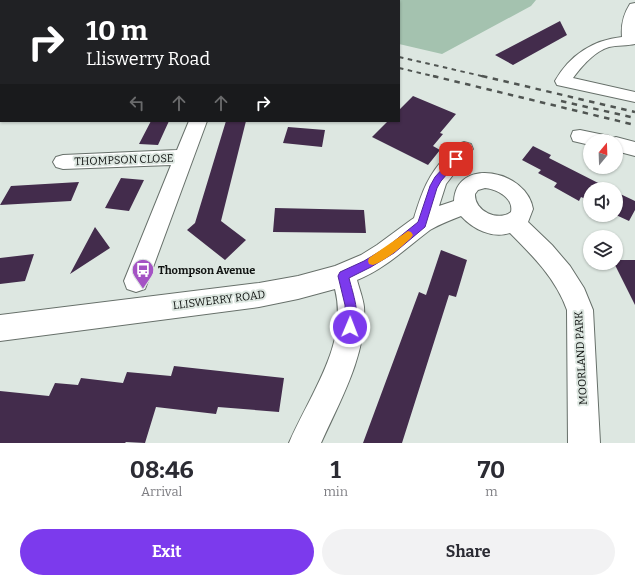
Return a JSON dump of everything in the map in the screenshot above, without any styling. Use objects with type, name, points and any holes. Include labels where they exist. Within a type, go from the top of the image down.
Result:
[{"type":"street","points":[[635,7],[630,18],[628,29],[633,45],[602,45],[596,48],[565,75],[562,81],[635,97]]},
{"type":"street","points":[[136,281],[198,122]]},
{"type":"street","points":[[623,146],[635,149]]},
{"type":"street","points":[[422,224],[429,200],[438,179],[464,149]]},
{"type":"street","name":"THOMPSON CLOSE","points":[[63,162],[184,158]]},
{"type":"street","points":[[484,180],[503,185],[518,196],[522,204],[523,212],[520,218],[514,223],[504,226],[487,223],[472,214],[466,205],[464,198],[465,191],[469,185],[484,180]]},
{"type":"street","name":"LLISWERRY ROAD","points":[[0,328],[259,295],[301,288],[343,276],[368,264],[390,250],[422,224],[439,215],[466,205]]},
{"type":"street","name":"MOORLAND PARK","points":[[514,223],[551,260],[575,295],[580,310],[584,443]]},
{"type":"street","points":[[305,443],[347,346],[351,305],[343,276]]},
{"type":"green space","points":[[400,0],[536,0],[531,6],[442,54],[400,44]]},
{"type":"building","points":[[560,21],[567,35],[513,65],[495,55]]},
{"type":"building","points":[[413,96],[456,114],[440,133],[443,134],[433,146],[440,150],[428,165],[372,137],[387,122],[400,122],[400,109]]},
{"type":"building","points":[[150,122],[169,122],[158,145],[139,144]]},
{"type":"building","points":[[226,122],[246,122],[221,221],[246,240],[225,260],[187,230],[195,223]]},
{"type":"building","points":[[288,127],[325,130],[322,147],[283,143]]},
{"type":"building","points":[[533,146],[551,155],[549,158],[596,182],[583,182],[583,198],[581,197],[579,201],[554,187],[557,183],[538,173],[541,170],[522,160]]},
{"type":"building","points":[[121,178],[144,180],[129,211],[105,208]]},
{"type":"building","points":[[79,182],[71,201],[0,205],[11,186]]},
{"type":"building","points":[[623,195],[635,201],[635,210],[629,221],[623,218]]},
{"type":"building","points":[[275,208],[364,210],[366,233],[273,232]]},
{"type":"building","points":[[95,227],[110,248],[70,274]]},
{"type":"building","points":[[441,250],[467,260],[456,297],[449,295],[402,443],[363,443],[419,292],[426,295]]},
{"type":"building","points":[[34,254],[25,281],[0,284],[0,258]]},
{"type":"building","points":[[623,260],[635,260],[635,305],[618,270],[623,270]]},
{"type":"building","points":[[174,366],[284,378],[279,412],[218,407],[216,414],[156,407],[145,443],[0,443],[0,391],[49,396],[55,383],[78,385],[81,378],[123,383],[127,372],[171,376]]},
{"type":"railway","points":[[400,57],[486,77]]},
{"type":"railway","points":[[400,68],[437,77]]},
{"type":"railway","points":[[433,76],[635,125]]},
{"type":"railway","points":[[482,76],[635,112]]},
{"type":"railway","points":[[561,101],[635,118]]},
{"type":"slow traffic","points":[[373,261],[390,250],[408,235]]},
{"type":"place","name":"Thompson Avenue","points":[[143,290]]},
{"type":"route","points":[[350,327],[351,305],[343,276],[368,264],[390,250],[422,224],[433,188],[438,179],[456,159]]}]
